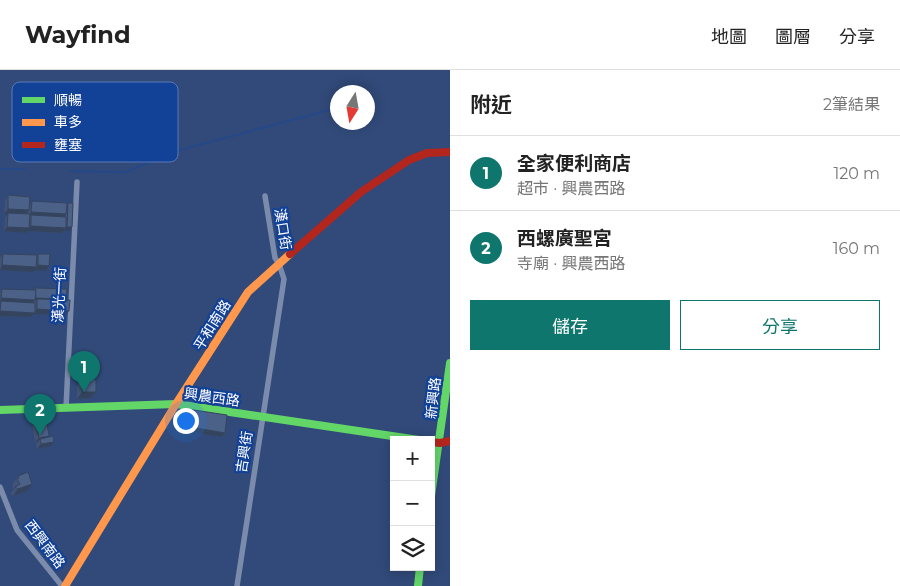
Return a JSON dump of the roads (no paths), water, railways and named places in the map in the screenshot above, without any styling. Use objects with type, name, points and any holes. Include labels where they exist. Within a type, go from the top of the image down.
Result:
[{"type":"main road","name":"平和南路","points":[[64,586],[176,404],[248,292],[361,192],[408,160],[427,153],[450,152]]},
{"type":"main road","name":"新興路","points":[[435,442],[450,363]]},
{"type":"main road","name":"興農西路","points":[[0,410],[176,404],[393,436]]},
{"type":"main road","points":[[435,442],[450,441]]},
{"type":"main road","points":[[435,442],[450,448]]},
{"type":"main road","points":[[418,586],[420,571]]},
{"type":"street","name":"漢光一街","points":[[66,408],[77,182]]},
{"type":"street","name":"漢口街","points":[[265,196],[275,258],[279,264]]},
{"type":"street","name":"吉興街","points":[[238,586],[284,279],[279,264]]},
{"type":"street","name":"西興南路","points":[[0,487],[17,530],[64,586]]},
{"type":"waterway","points":[[178,150],[330,110]]},
{"type":"waterway","points":[[70,171],[126,172],[149,162]]},
{"type":"waterway","points":[[0,169],[25,169]]},
{"type":"place","name":"全家便利商店","points":[[84,392]]},
{"type":"place","name":"西螺廣聖宮","points":[[40,435]]}]
